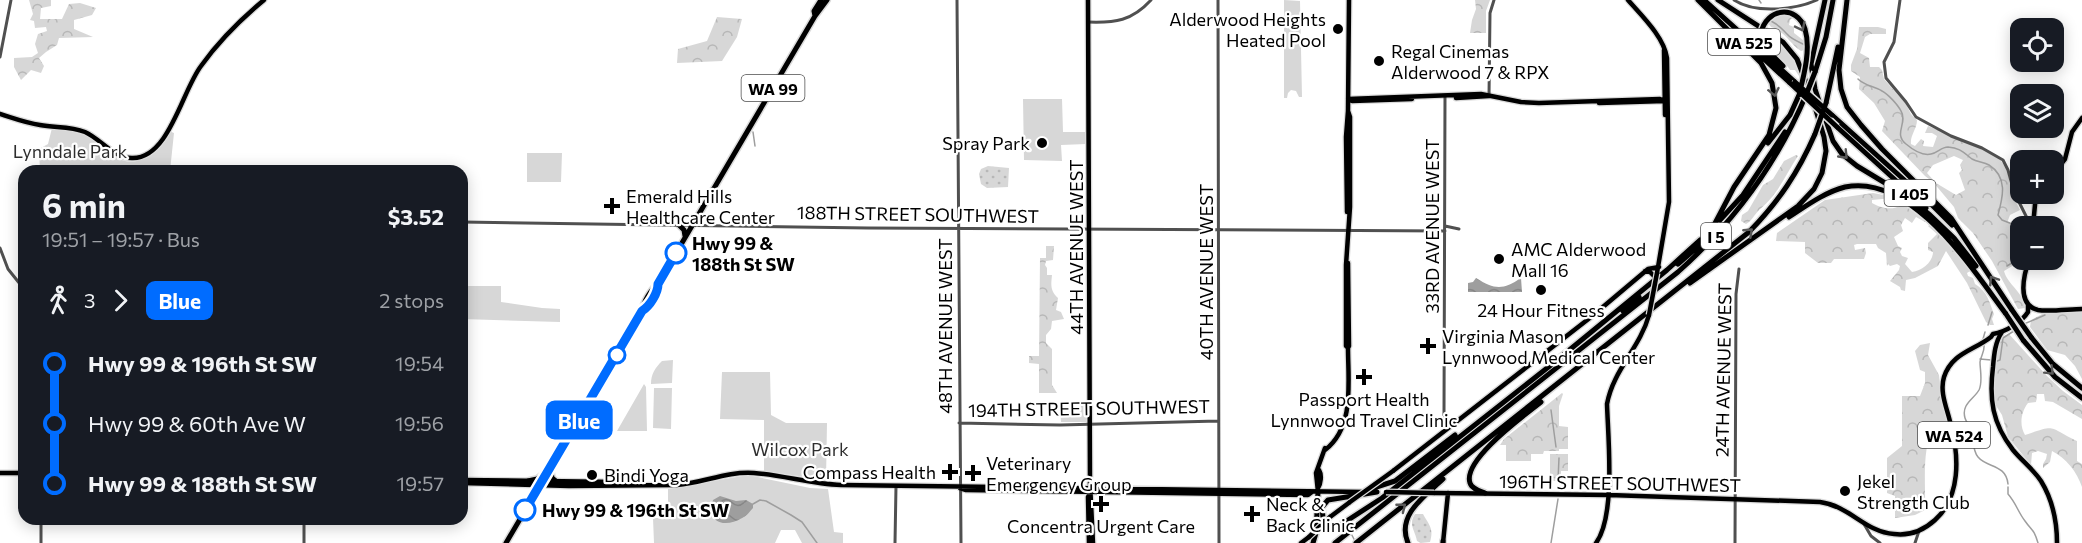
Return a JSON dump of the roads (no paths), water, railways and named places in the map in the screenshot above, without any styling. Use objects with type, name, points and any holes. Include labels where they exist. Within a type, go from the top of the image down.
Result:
[{"type":"highway","name":"WA 99","points":[[508,543],[642,311],[642,307],[658,284],[826,0]]},
{"type":"highway","name":"WA 525","points":[[1698,0],[1794,82]]},
{"type":"highway","points":[[1377,492],[1328,500],[1322,507],[1323,518],[1334,526],[1349,520],[1382,498],[1608,322],[1687,257],[1705,239],[1766,140],[1773,124],[1776,103],[1774,88],[1761,63],[1698,0]]},
{"type":"highway","name":"WA 525","points":[[1704,0],[1794,82],[1808,98]]},
{"type":"highway","points":[[1654,308],[1803,202],[1814,189],[1824,168],[1825,141],[1803,70],[1790,49],[1776,36],[1718,0]]},
{"type":"highway","points":[[1825,0],[1813,48],[1811,68],[1815,89],[1838,150],[1851,162],[1899,191],[1930,215],[1954,238],[1976,266]]},
{"type":"highway","name":"I 5","points":[[1335,543],[1471,436],[1608,322],[1678,272],[1722,229],[1759,183],[1808,98],[1826,37],[1833,0]]},
{"type":"highway","name":"I 5","points":[[1356,543],[1734,245],[1763,218],[1790,184],[1815,134],[1826,103],[1847,0]]},
{"type":"highway","name":"WA 99","points":[[816,14],[814,11],[820,2]]},
{"type":"highway","points":[[1748,167],[1790,115],[1799,95],[1805,71],[1806,50],[1803,24],[1792,14],[1777,13],[1766,20],[1761,33],[1764,47],[1794,82]]},
{"type":"highway","points":[[1844,22],[1839,70],[1842,94],[1847,107],[1882,148],[1951,218],[1974,252]]},
{"type":"highway","name":"I 405","points":[[1794,82],[1946,219],[1974,252],[2031,337],[2053,364],[2082,388]]},
{"type":"highway","name":"I 405","points":[[1808,98],[1953,235],[1976,266],[2023,340],[2050,372],[2082,398]]},
{"type":"highway","points":[[1720,220],[1743,195],[1793,121]]},
{"type":"highway","points":[[1761,233],[1835,190],[1859,186],[1885,190],[1914,208],[1946,238],[1968,262],[2006,314]]},
{"type":"highway","points":[[679,225],[684,230],[684,239]]},
{"type":"highway","points":[[1608,322],[1700,240]]},
{"type":"highway","points":[[1485,493],[1470,483],[1470,475],[1475,462],[1498,438],[1552,393],[1558,384]]},
{"type":"highway","points":[[1359,492],[1395,481],[1503,402]]},
{"type":"highway","points":[[1471,436],[1479,446]]},
{"type":"highway","points":[[1408,543],[1404,528],[1408,514],[1470,454]]},
{"type":"highway","points":[[534,494],[534,489],[528,483],[550,471],[552,478],[557,482]]},
{"type":"highway","name":"WA 99","points":[[508,543],[534,494],[543,483]]},
{"type":"highway","points":[[1313,543],[1316,532],[1316,491]]},
{"type":"main road","points":[[0,114],[37,125],[73,128],[91,135],[121,156],[133,158],[144,156],[161,143],[198,70],[215,47],[236,24],[264,0]]},
{"type":"main road","name":"44TH AVENUE WEST","points":[[1088,0],[1091,543]]},
{"type":"main road","points":[[1316,491],[1316,473],[1319,470],[1325,448],[1337,435],[1348,412],[1346,336],[1350,207],[1349,0]]},
{"type":"main road","points":[[1599,542],[1608,513],[1607,404],[1610,389],[1646,327],[1659,267],[1668,207],[1666,202],[1664,50],[1658,35],[1628,0]]},
{"type":"main road","points":[[1348,99],[1352,101],[1413,99],[1481,94],[1521,102],[1666,101]]},
{"type":"main road","points":[[1378,100],[1391,97],[1413,99]]},
{"type":"main road","points":[[1348,99],[1445,97]]},
{"type":"main road","points":[[1584,102],[1660,99],[1666,101]]},
{"type":"main road","points":[[1608,103],[1617,100],[1625,103]]},
{"type":"main road","points":[[2064,160],[2072,132],[2082,118]]},
{"type":"main road","points":[[1347,260],[1349,279],[1349,346],[1347,348]]},
{"type":"main road","points":[[1301,543],[1330,517],[1394,471],[1645,271],[1659,267]]},
{"type":"main road","points":[[2026,270],[2023,289],[2031,311],[2082,309]]},
{"type":"main road","points":[[1645,271],[1656,277]]},
{"type":"main road","name":"WA 524","points":[[1919,531],[1931,524],[1944,511],[1953,492],[1956,477],[1956,450],[1943,394],[1944,376],[1954,359],[1980,343],[1995,338],[2031,311]]},
{"type":"main road","points":[[1995,338],[1990,393],[1993,407],[2006,439],[2042,482],[2053,512],[2057,543]]},
{"type":"main road","points":[[0,473],[18,473]]},
{"type":"main road","name":"196TH STREET SOUTHWEST","points":[[482,482],[689,484],[726,474],[754,473],[825,484],[960,488],[967,486],[1308,495],[1316,491],[1485,493],[1735,499],[1832,503],[1863,523],[1886,533],[1902,534],[1919,531]]},
{"type":"main road","points":[[689,484],[698,480]]},
{"type":"main road","name":"196TH STREET SOUTHWEST","points":[[609,484],[706,480]]},
{"type":"main road","points":[[505,484],[512,481]]},
{"type":"main road","name":"196TH STREET SOUTHWEST","points":[[468,482],[528,483]]},
{"type":"main road","name":"196TH STREET SOUTHWEST","points":[[543,483],[586,484]]},
{"type":"main road","name":"44TH AVENUE WEST","points":[[1090,491],[1088,497],[1091,543]]},
{"type":"main road","points":[[1434,493],[1444,502],[1446,511]]},
{"type":"main road","points":[[1443,542],[1448,493]]},
{"type":"street","points":[[0,57],[11,0]]},
{"type":"street","name":"48TH AVENUE WEST","points":[[957,0],[961,543]]},
{"type":"street","points":[[1089,22],[1118,21],[1140,11],[1151,0]]},
{"type":"street","name":"40TH AVENUE WEST","points":[[1218,0],[1219,543]]},
{"type":"street","points":[[1490,96],[1490,13],[1494,0]]},
{"type":"street","points":[[1734,0],[1749,8],[1805,5],[1817,0]]},
{"type":"street","points":[[1777,0],[1778,8]]},
{"type":"street","points":[[1900,0],[1894,42],[1883,65],[1886,78],[1916,117],[2003,160],[2014,192],[2026,216]]},
{"type":"street","name":"33RD AVENUE WEST","points":[[1445,97],[1444,416],[1449,427]]},
{"type":"street","name":"188TH STREET SOUTHWEST","points":[[468,222],[1090,230],[1445,231]]},
{"type":"street","points":[[1445,226],[1459,229]]},
{"type":"street","points":[[0,248],[8,269],[18,282]]},
{"type":"street","name":"24TH AVENUE WEST","points":[[1735,543],[1736,294],[1739,269]]},
{"type":"street","name":"194TH STREET SOUTHWEST","points":[[959,423],[1091,425],[1219,421]]},
{"type":"street","points":[[895,543],[896,486]]},
{"type":"street","points":[[1863,523],[1871,536],[1880,543]]},
{"type":"street","points":[[41,525],[41,543]]},
{"type":"street","points":[[304,525],[304,543]]},
{"type":"street","points":[[1915,543],[1919,531]]},
{"type":"water","points":[[1476,278],[1499,287],[1509,285],[1521,278],[1522,292],[1468,292],[1468,283],[1473,282]]},
{"type":"water","points":[[720,496],[736,501],[746,500],[753,504],[753,508],[736,521],[719,522],[712,514],[712,508],[713,500]]},
{"type":"waterway","points":[[1771,21],[1805,45]]},
{"type":"waterway","points":[[1858,79],[1884,92],[1898,106],[1903,115],[1902,140],[1912,148],[1928,154],[1946,147],[1956,148],[1995,170],[2002,181],[1998,215],[2002,220],[2010,223]]},
{"type":"waterway","points":[[753,132],[755,146]]},
{"type":"waterway","points":[[1988,325],[1992,312]]},
{"type":"waterway","points":[[2024,324],[2045,315]]},
{"type":"waterway","points":[[1997,361],[2000,360],[2003,338],[2020,327]]},
{"type":"waterway","points":[[1983,339],[1985,332]]},
{"type":"waterway","points":[[1984,344],[1980,362],[1980,387],[1966,405],[1964,413],[1971,430],[1976,454],[2004,473],[2008,484]]},
{"type":"waterway","points":[[1980,359],[1991,360]]},
{"type":"waterway","points":[[1551,410],[1556,447]]},
{"type":"waterway","points":[[1558,480],[1559,458]]},
{"type":"waterway","points":[[2008,487],[2008,494],[2034,533],[2038,543]]},
{"type":"waterway","points":[[1551,543],[1558,499]]},
{"type":"waterway","points":[[753,504],[760,500],[766,501],[791,515],[802,522],[817,543]]},
{"type":"waterway","points":[[1346,524],[1355,541]]},
{"type":"place","name":"Alderwood Heights Heated Pool","points":[[1338,29]]},
{"type":"place","name":"Regal Cinemas Alderwood 7 & RPX","points":[[1379,61]]},
{"type":"place","name":"Spray Park","points":[[1042,143]]},
{"type":"place","name":"Emerald Hills Healthcare Center","points":[[612,206]]},
{"type":"place","name":"Hwy 99 & 188th St SW","points":[[676,253]]},
{"type":"place","name":"AMC Alderwood Mall 16","points":[[1499,259]]},
{"type":"place","name":"24 Hour Fitness","points":[[1541,290]]},
{"type":"place","name":"Virginia Mason Lynnwood Medical Center","points":[[1428,346]]},
{"type":"place","name":"Passport Health Lynnwood Travel Clinic","points":[[1364,377]]},
{"type":"place","name":"Compass Health","points":[[950,472]]},
{"type":"place","name":"Veterinary Emergency Group","points":[[973,473]]},
{"type":"place","name":"Bindi Yoga","points":[[592,475]]},
{"type":"place","name":"Jekel Strength Club","points":[[1845,491]]},
{"type":"place","name":"Concentra Urgent Care","points":[[1101,504]]},
{"type":"place","name":"Hwy 99 & 196th St SW","points":[[525,510]]},
{"type":"place","name":"Neck & Back Clinic","points":[[1252,514]]},
{"type":"park label","name":"Lynndale Park","points":[[70,151]]},
{"type":"park label","name":"Wilcox Park","points":[[800,449]]}]
